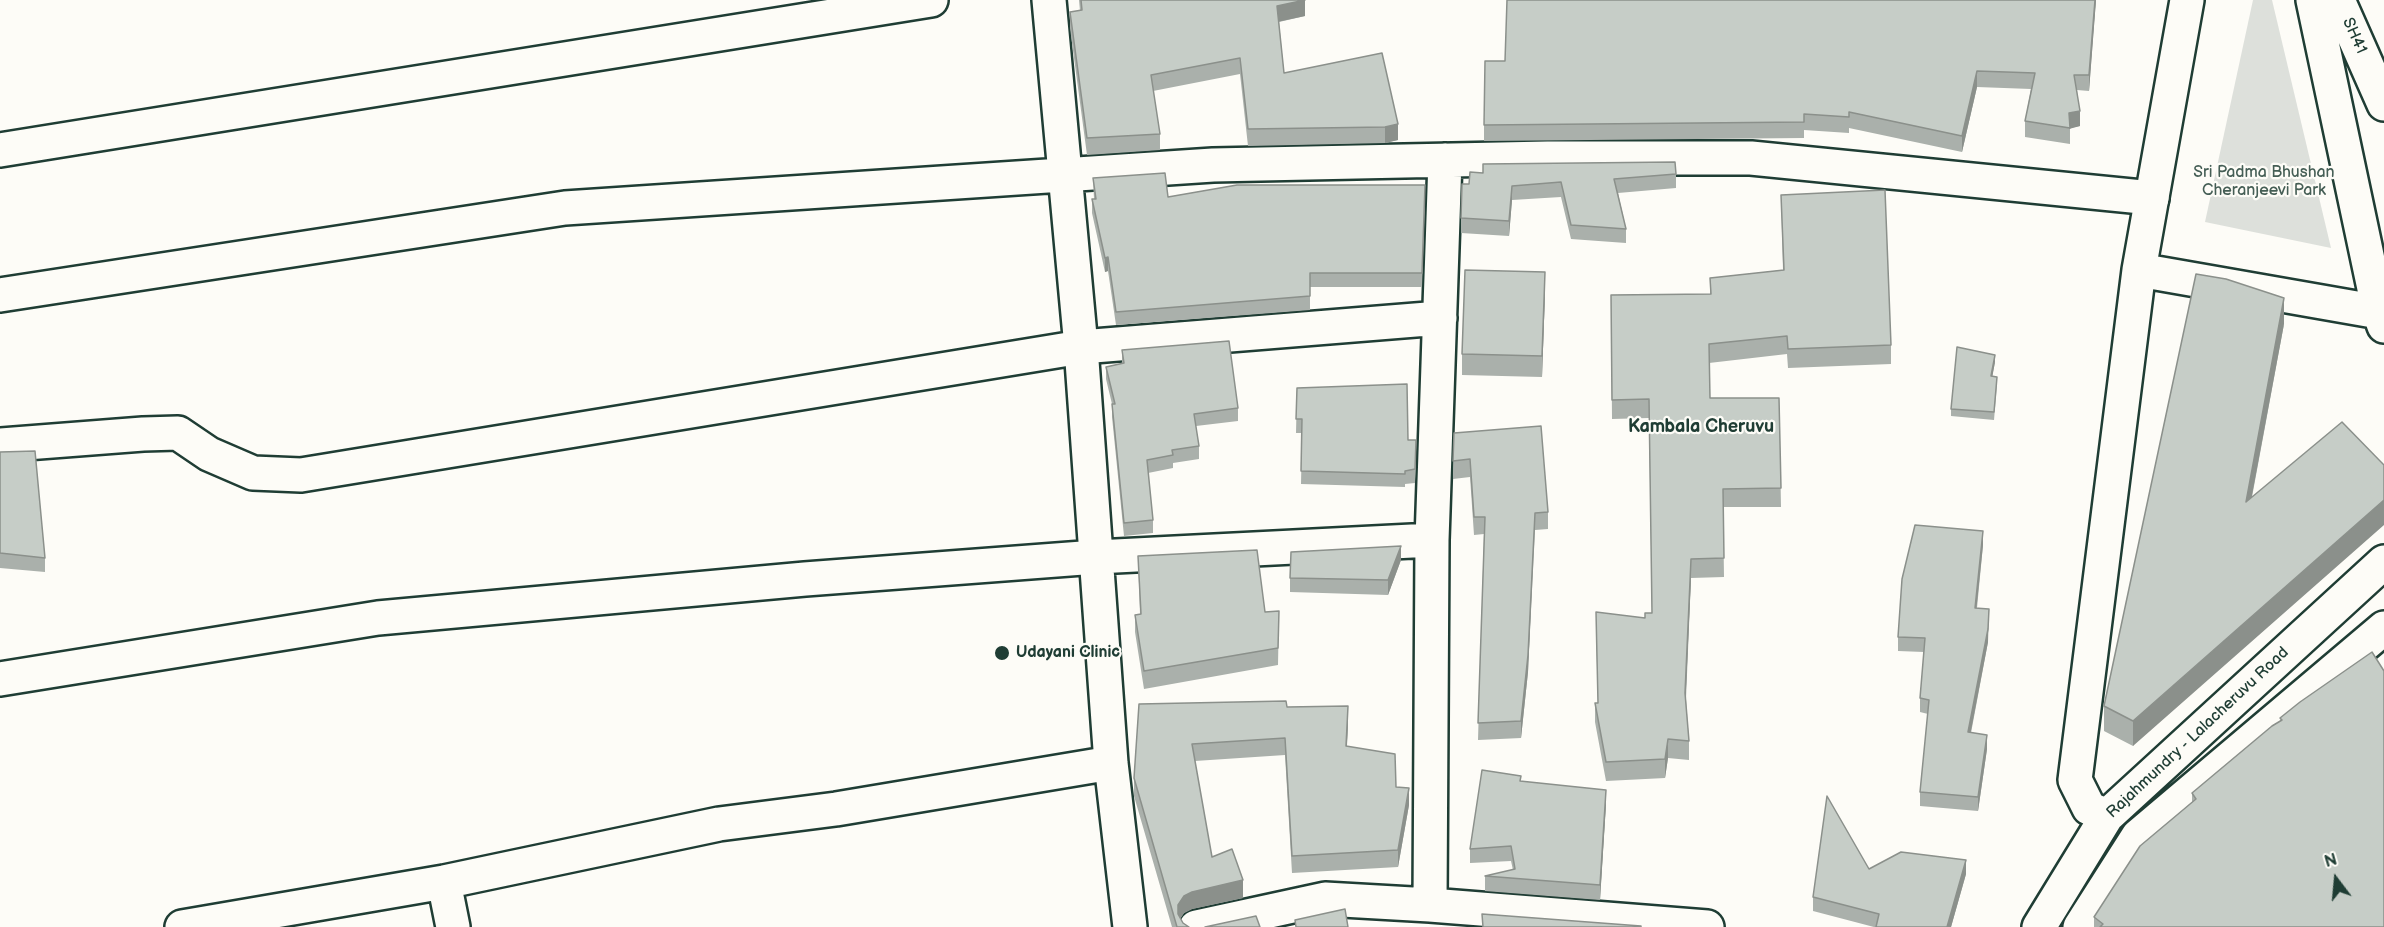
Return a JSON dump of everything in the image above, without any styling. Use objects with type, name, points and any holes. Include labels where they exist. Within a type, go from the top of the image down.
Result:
[{"type":"street","points":[[0,150],[931,0]]},
{"type":"street","points":[[1049,0],[1081,347],[1111,764],[1130,927]]},
{"type":"street","points":[[2107,816],[2089,808],[2075,780],[2139,270],[2187,0]]},
{"type":"street","points":[[2139,270],[2381,319],[2313,0]]},
{"type":"street","name":"SH41","points":[[2338,0],[2384,104]]},
{"type":"street","points":[[0,295],[565,208],[1213,165],[1445,160],[1751,158],[2152,198]]},
{"type":"street","points":[[1430,905],[1432,540],[1445,160]]},
{"type":"street","points":[[0,445],[178,433],[209,454],[253,473],[301,475],[1081,347],[1440,318]]},
{"type":"street","points":[[0,679],[378,618],[805,579],[1096,557],[1432,540]]},
{"type":"street","name":"Rajahmundry - Lalacheruvu Road","points":[[2039,927],[2107,816],[2384,562]]},
{"type":"street","points":[[2080,927],[2138,836],[2384,628]]},
{"type":"street","points":[[182,927],[444,882],[719,824],[836,809],[1111,764]]},
{"type":"street","points":[[444,882],[453,927]]},
{"type":"street","points":[[1196,927],[1325,899],[1707,927]]},
{"type":"green space","name":"Sri Padma Bhushan Cheranjeevi Park","points":[[2253,0],[2272,0],[2331,248],[2205,222]]},
{"type":"building","points":[[1081,0],[1305,0],[1277,6],[1284,73],[1382,53],[1398,124],[1385,127],[1248,129],[1240,58],[1151,75],[1160,134],[1087,138],[1070,12],[1082,10]]},
{"type":"building","points":[[1507,0],[2095,0],[2089,75],[2074,75],[2080,111],[2069,113],[2070,128],[2025,121],[2035,73],[1977,71],[1962,136],[1849,112],[1849,117],[1804,114],[1804,122],[1484,125],[1485,61],[1505,61]]},
{"type":"building","points":[[1675,162],[1676,174],[1614,179],[1626,229],[1571,225],[1561,182],[1512,186],[1509,221],[1461,218],[1462,184],[1469,184],[1470,172],[1483,173],[1483,164]]},
{"type":"building","points":[[1165,173],[1168,197],[1237,185],[1425,185],[1422,273],[1310,273],[1310,296],[1116,312],[1108,257],[1105,258],[1092,199],[1096,199],[1093,178]]},
{"type":"building","points":[[1885,190],[1891,345],[1788,349],[1787,336],[1709,344],[1710,398],[1779,398],[1781,488],[1723,489],[1724,558],[1691,559],[1685,693],[1689,741],[1668,739],[1665,759],[1606,762],[1595,703],[1598,703],[1596,612],[1645,618],[1645,613],[1652,613],[1649,399],[1612,400],[1611,295],[1711,294],[1710,278],[1784,270],[1781,195]]},
{"type":"building","points":[[1465,270],[1545,272],[1542,356],[1462,354]]},
{"type":"building","points":[[2196,274],[2226,279],[2284,298],[2246,502],[2342,422],[2384,465],[2384,500],[2133,721],[2104,706]]},
{"type":"building","points":[[1229,341],[1238,408],[1194,414],[1199,446],[1172,450],[1173,455],[1147,460],[1153,520],[1124,523],[1112,404],[1115,404],[1106,367],[1124,363],[1122,350]]},
{"type":"building","points":[[1957,347],[1995,355],[1991,376],[1997,377],[1994,412],[1951,409]]},
{"type":"building","points":[[1407,384],[1408,440],[1416,440],[1415,469],[1405,471],[1405,474],[1301,471],[1302,419],[1296,419],[1297,388]]},
{"type":"building","points":[[1541,426],[1548,512],[1535,513],[1528,655],[1521,721],[1478,723],[1485,517],[1474,517],[1470,459],[1453,461],[1454,433]]},
{"type":"building","points":[[35,451],[45,558],[0,553],[0,452]]},
{"type":"building","points":[[1915,525],[1983,531],[1975,608],[1989,609],[1988,629],[1968,732],[1987,735],[1978,797],[1920,792],[1929,700],[1920,698],[1925,638],[1898,637],[1902,579]]},
{"type":"building","points":[[1401,546],[1388,580],[1290,578],[1291,552]]},
{"type":"building","points":[[1257,550],[1265,612],[1279,611],[1278,648],[1144,671],[1135,615],[1141,614],[1138,556]]},
{"type":"building","points":[[2372,652],[2384,671],[2384,927],[2100,927],[2103,924],[2094,917],[2140,846],[2196,799],[2192,793],[2282,720],[2280,718],[2300,702]]},
{"type":"building","points":[[1286,701],[1287,707],[1348,706],[1346,746],[1395,754],[1396,787],[1409,788],[1398,850],[1292,856],[1285,738],[1192,744],[1212,857],[1232,849],[1243,880],[1184,896],[1178,905],[1178,914],[1183,923],[1189,927],[1177,927],[1134,778],[1139,704]]},
{"type":"building","points":[[1482,770],[1521,776],[1520,781],[1606,790],[1600,885],[1485,876],[1515,869],[1511,846],[1470,849]]},
{"type":"building","points":[[1827,796],[1869,869],[1901,852],[1966,860],[1947,927],[1876,927],[1879,914],[1813,897]]},
{"type":"building","points":[[1345,909],[1348,927],[1296,927],[1295,920]]},
{"type":"building","points":[[1482,914],[1641,926],[1641,927],[1483,927]]},
{"type":"building","points":[[1256,916],[1260,927],[1205,927]]},
{"type":"place","name":"Udayani Clinic","points":[[1002,653]]},
{"type":"district","name":"Kambala Cheruvu","points":[[1701,427]]}]
